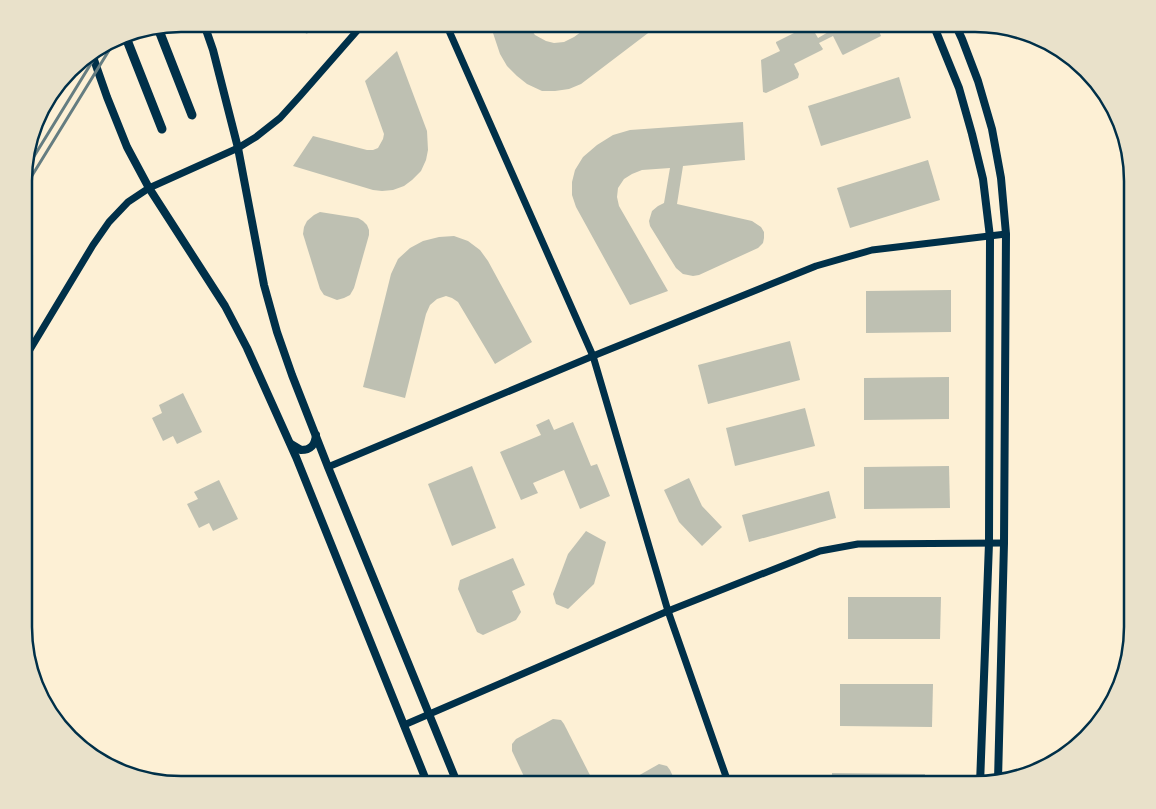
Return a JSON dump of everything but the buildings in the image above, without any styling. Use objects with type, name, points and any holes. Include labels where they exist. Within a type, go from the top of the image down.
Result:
[{"type":"highway","points":[[160,34],[192,115]]},
{"type":"highway","points":[[129,42],[162,129]]},
{"type":"main road","points":[[207,33],[238,148],[267,294],[277,332],[328,467],[454,776]]},
{"type":"main road","points":[[937,33],[958,88],[972,134],[983,179],[990,237],[989,543],[980,776]]},
{"type":"main road","points":[[959,33],[978,81],[992,129],[1001,178],[1006,234],[1004,543],[998,775]]},
{"type":"main road","points":[[94,61],[127,147],[149,188],[225,306],[247,348],[290,443],[424,776]]},
{"type":"main road","points":[[290,443],[298,449],[304,450],[314,444],[316,435]]},
{"type":"street","points":[[32,346],[93,245],[109,222],[128,202],[149,188],[238,148],[256,137],[280,118],[355,33]]},
{"type":"street","points":[[450,33],[593,356],[668,611],[726,776]]},
{"type":"street","points":[[328,467],[593,356],[816,266],[872,250],[1006,234]]},
{"type":"street","points":[[404,725],[668,611],[820,551],[858,544],[1004,543]]},
{"type":"railway","points":[[33,175],[108,51]]},
{"type":"railway","points":[[35,155],[91,63]]}]
